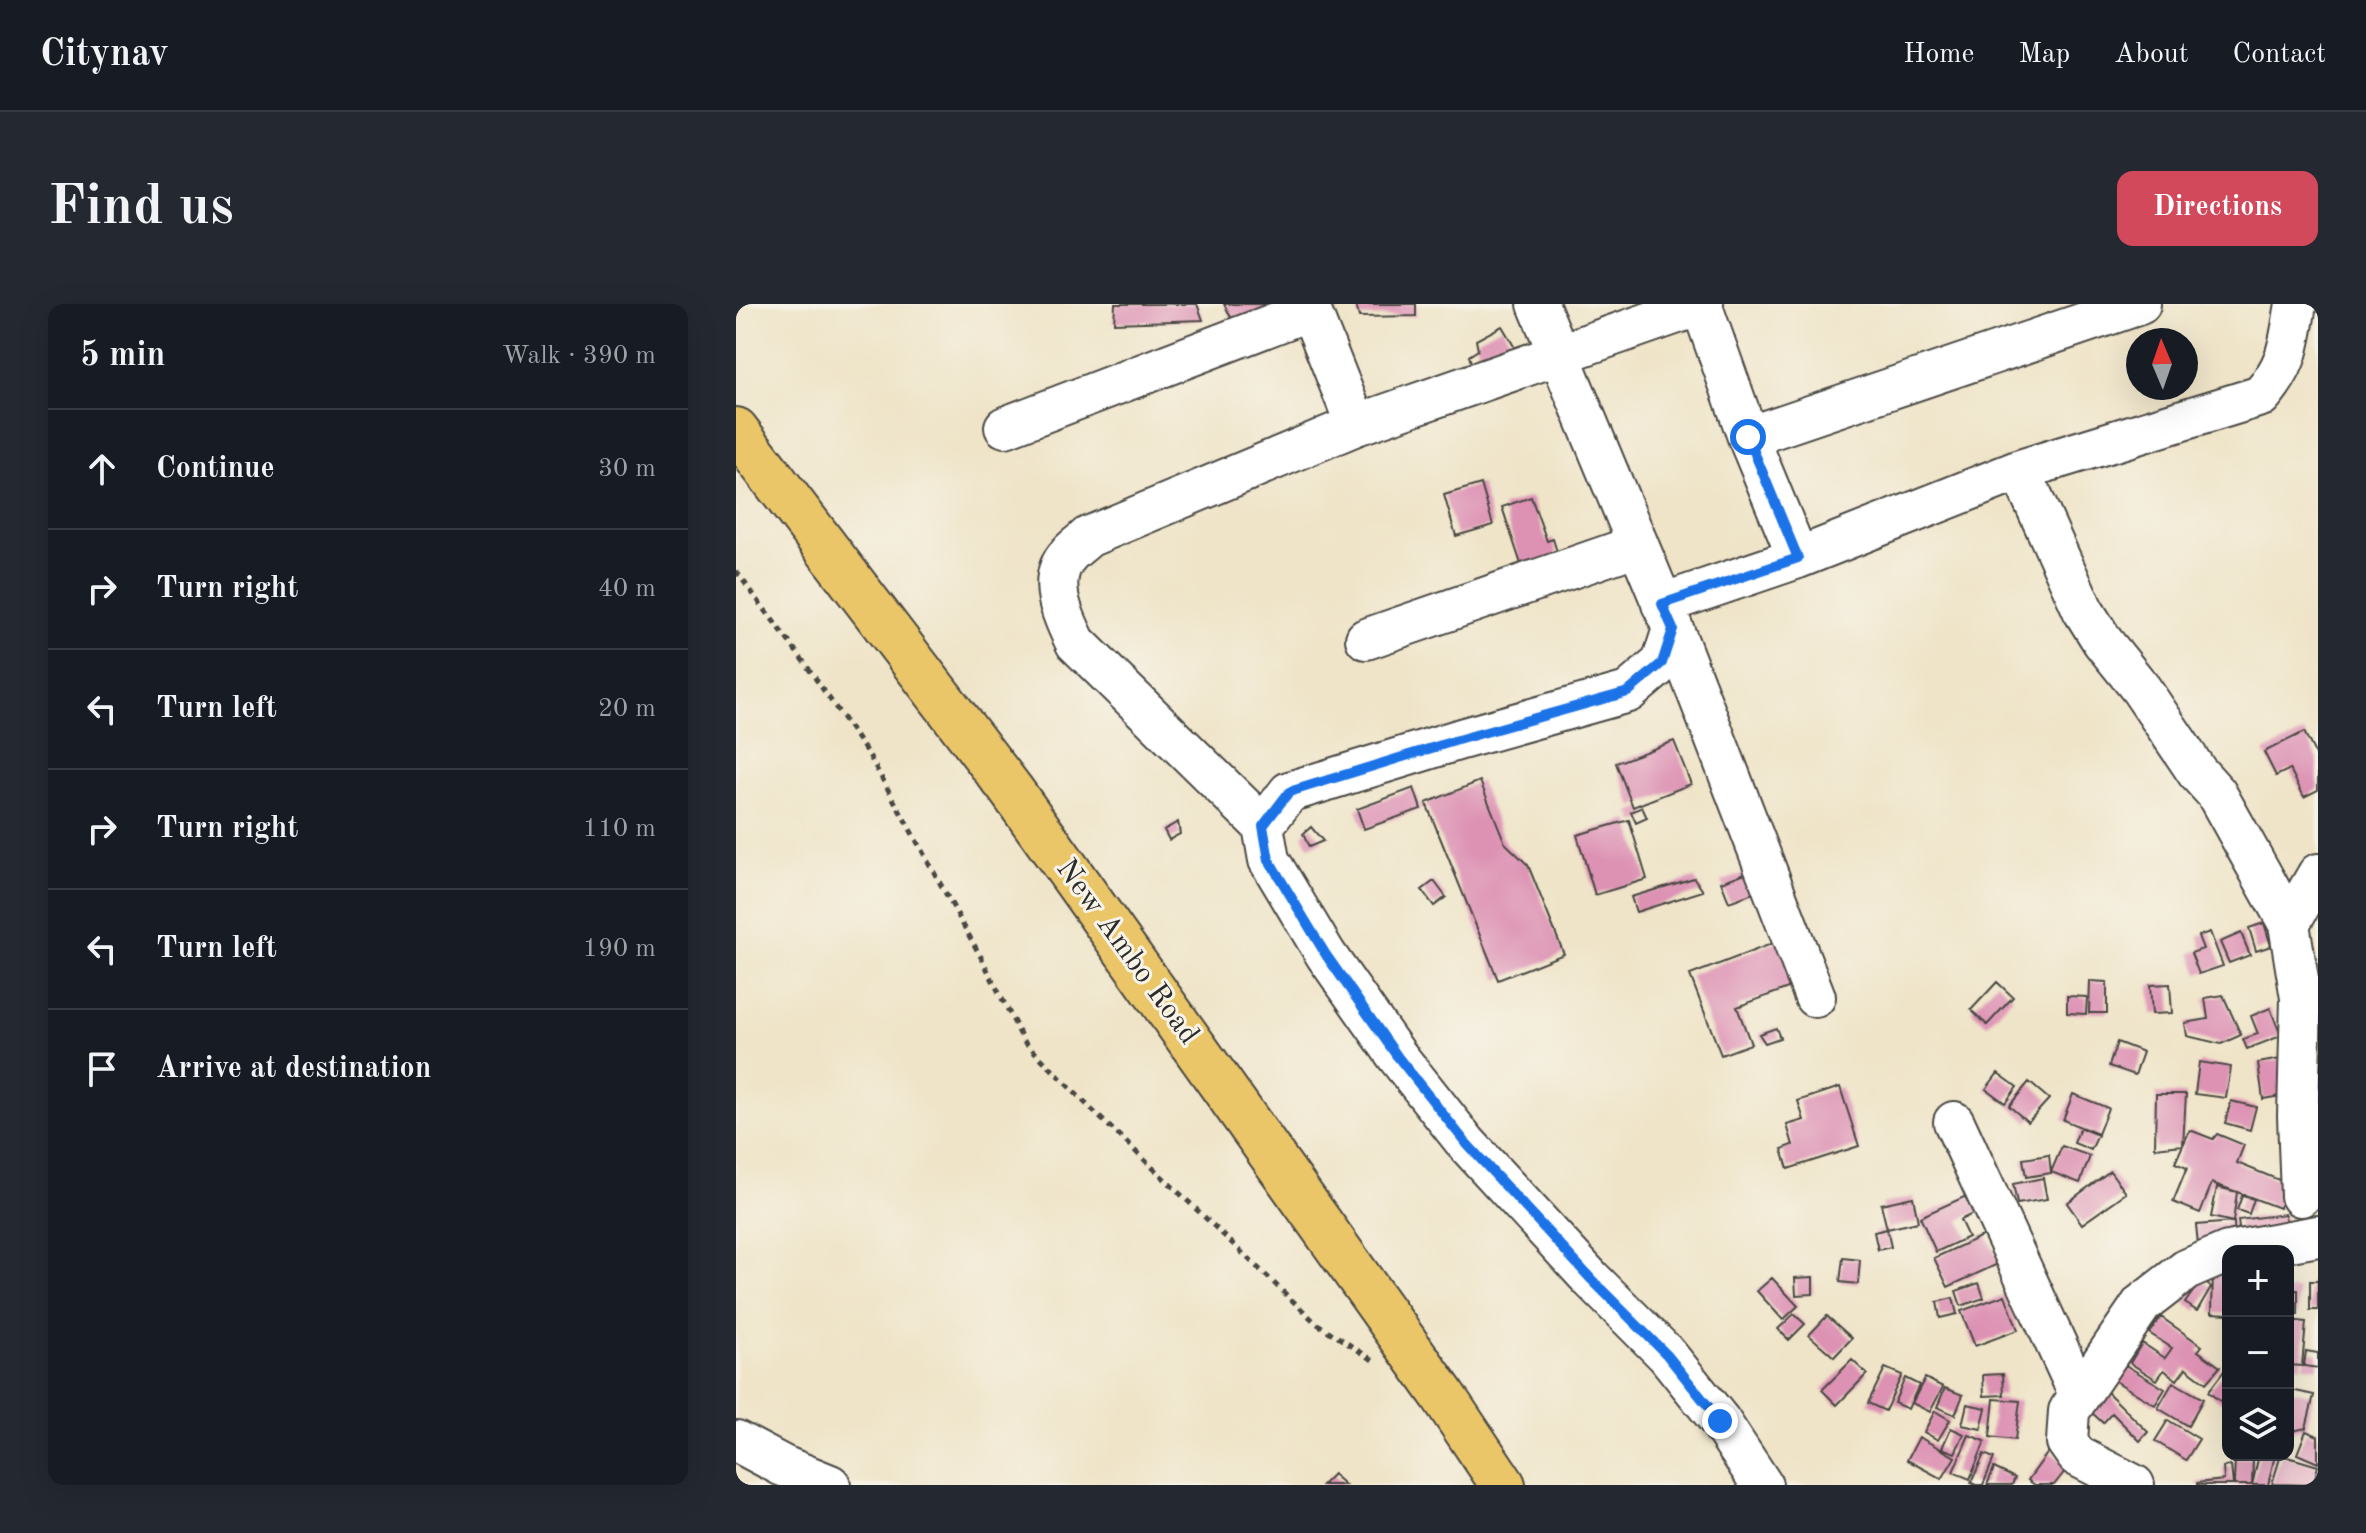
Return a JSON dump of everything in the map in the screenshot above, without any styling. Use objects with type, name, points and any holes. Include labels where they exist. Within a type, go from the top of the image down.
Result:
[{"type":"highway","name":"New Ambo Road","points":[[736,430],[1020,803],[1442,1394],[1503,1485]]},
{"type":"street","points":[[1538,304],[1668,616],[1815,997]]},
{"type":"street","points":[[1762,1485],[1720,1421],[1667,1355],[1591,1279],[1466,1143],[1397,1056],[1326,955],[1269,860],[1263,826],[1076,643],[1062,615],[1056,586],[1066,556],[1088,537],[1356,425],[1702,304],[1748,437],[1798,558]]},
{"type":"street","points":[[1748,437],[2140,304]]},
{"type":"street","points":[[1668,616],[1798,558],[2020,470],[2261,396],[2278,377],[2287,357],[2296,304]]},
{"type":"street","points":[[1005,427],[1309,307],[1356,425]]},
{"type":"street","points":[[2020,470],[2083,610],[2197,772],[2216,793],[2289,924],[2301,998],[2298,1116],[2301,1196]]},
{"type":"street","points":[[1366,639],[1638,545]]},
{"type":"street","points":[[1263,826],[1289,792],[1628,692],[1662,663],[1668,616]]},
{"type":"street","points":[[2289,924],[2318,874]]},
{"type":"street","points":[[1954,1122],[2079,1394]]},
{"type":"street","points":[[2268,1245],[2318,1236]]},
{"type":"street","points":[[2134,1485],[2077,1456],[2067,1442],[2069,1411],[2142,1304],[2186,1270],[2222,1255]]},
{"type":"street","points":[[736,1441],[783,1466],[830,1485]]},
{"type":"path","points":[[736,571],[870,757],[982,959],[1023,1040],[1092,1110],[1316,1323],[1379,1364]]},
{"type":"building","points":[[1115,304],[1197,304],[1203,320],[1114,323]]},
{"type":"building","points":[[1224,304],[1290,304],[1233,321]]},
{"type":"building","points":[[1356,304],[1416,304],[1416,316],[1359,317]]},
{"type":"building","points":[[1502,326],[1515,348],[1482,367],[1480,360],[1472,365],[1469,356],[1478,350],[1476,340]]},
{"type":"building","points":[[1481,484],[1493,525],[1456,536],[1444,495]]},
{"type":"building","points":[[1531,497],[1547,541],[1553,539],[1558,555],[1522,567],[1502,507]]},
{"type":"building","points":[[2304,732],[2318,759],[2318,790],[2304,797],[2290,769],[2276,776],[2264,752]]},
{"type":"building","points":[[1674,741],[1691,784],[1633,807],[1616,763]]},
{"type":"building","points":[[1480,781],[1505,843],[1528,865],[1564,954],[1498,980],[1426,803]]},
{"type":"building","points":[[1414,788],[1421,809],[1364,829],[1357,809]]},
{"type":"building","points":[[1642,807],[1647,818],[1636,823],[1631,812]]},
{"type":"building","points":[[1629,820],[1647,879],[1595,895],[1577,835]]},
{"type":"building","points":[[1178,822],[1180,834],[1169,840],[1164,830]]},
{"type":"building","points":[[1311,827],[1323,841],[1309,847],[1303,834]]},
{"type":"building","points":[[1748,872],[1756,892],[1729,902],[1721,882]]},
{"type":"building","points":[[1694,878],[1703,891],[1636,912],[1631,897]]},
{"type":"building","points":[[1434,881],[1446,897],[1434,906],[1422,890]]},
{"type":"building","points":[[2264,923],[2271,946],[2256,951],[2249,928]]},
{"type":"building","points":[[2210,932],[2223,966],[2199,974],[2191,953],[2203,949],[2198,936]]},
{"type":"building","points":[[2241,933],[2250,955],[2229,963],[2220,942]]},
{"type":"building","points":[[1779,941],[1796,985],[1737,1007],[1751,1044],[1721,1055],[1690,975]]},
{"type":"building","points":[[2090,981],[2107,982],[2107,1013],[2089,1013]]},
{"type":"building","points":[[1997,982],[2013,997],[1987,1025],[1971,1010]]},
{"type":"building","points":[[2170,984],[2172,1013],[2152,1014],[2150,985]]},
{"type":"building","points":[[2223,995],[2241,1035],[2221,1044],[2187,1036],[2185,1023],[2208,1019],[2205,998]]},
{"type":"building","points":[[2067,996],[2087,997],[2086,1014],[2067,1013]]},
{"type":"building","points":[[2270,1008],[2281,1036],[2247,1049],[2243,1039],[2258,1034],[2251,1016]]},
{"type":"building","points":[[1776,1028],[1780,1038],[1765,1043],[1759,1034]]},
{"type":"building","points":[[2117,1042],[2143,1052],[2135,1075],[2109,1066]]},
{"type":"building","points":[[2286,1058],[2292,1094],[2263,1099],[2258,1063]]},
{"type":"building","points":[[2199,1062],[2231,1067],[2226,1098],[2195,1094]]},
{"type":"building","points":[[1998,1073],[2017,1087],[2005,1103],[1986,1089]]},
{"type":"building","points":[[2029,1082],[2049,1099],[2028,1122],[2009,1106]]},
{"type":"building","points":[[1840,1087],[1859,1146],[1788,1169],[1782,1149],[1793,1145],[1787,1125],[1804,1120],[1798,1101]]},
{"type":"building","points":[[2073,1094],[2108,1108],[2098,1134],[2063,1120]]},
{"type":"building","points":[[2156,1094],[2186,1094],[2183,1145],[2155,1148]]},
{"type":"building","points":[[2231,1101],[2256,1107],[2250,1130],[2225,1123]]},
{"type":"building","points":[[2080,1128],[2098,1135],[2091,1150],[2074,1143]]},
{"type":"building","points":[[2190,1130],[2213,1139],[2217,1134],[2244,1145],[2237,1163],[2289,1184],[2279,1208],[2212,1183],[2200,1213],[2173,1202],[2187,1168],[2175,1163]]},
{"type":"building","points":[[2062,1146],[2090,1156],[2080,1183],[2051,1172]]},
{"type":"building","points":[[2049,1155],[2051,1173],[2026,1177],[2023,1159]]},
{"type":"building","points":[[2110,1171],[2126,1193],[2082,1224],[2067,1203]]},
{"type":"building","points":[[2043,1178],[2047,1199],[2017,1204],[2013,1184]]},
{"type":"building","points":[[2217,1187],[2237,1192],[2233,1222],[2211,1217]]},
{"type":"building","points":[[1975,1192],[1983,1209],[1960,1220],[1968,1237],[1936,1252],[1920,1217]]},
{"type":"building","points":[[2242,1196],[2254,1199],[2249,1214],[2237,1210]]},
{"type":"building","points":[[1913,1197],[1918,1222],[1887,1229],[1881,1204]]},
{"type":"building","points":[[2285,1214],[2287,1231],[2240,1237],[2238,1220]]},
{"type":"building","points":[[2234,1222],[2235,1242],[2198,1245],[2196,1225]]},
{"type":"building","points":[[1887,1229],[1891,1247],[1878,1250],[1874,1232]]},
{"type":"building","points":[[1986,1234],[2000,1263],[1948,1287],[1934,1258]]},
{"type":"building","points":[[1843,1258],[1860,1260],[1858,1284],[1840,1282]]},
{"type":"building","points":[[2213,1266],[2222,1266],[2222,1314],[2212,1313]]},
{"type":"building","points":[[1813,1277],[1813,1294],[1796,1295],[1795,1278]]},
{"type":"building","points":[[1772,1278],[1798,1306],[1783,1320],[1757,1291]]},
{"type":"building","points":[[2201,1280],[2211,1287],[2197,1311],[2185,1303]]},
{"type":"building","points":[[2310,1281],[2318,1281],[2318,1310],[2310,1310]]},
{"type":"building","points":[[1979,1283],[1984,1298],[1961,1306],[1956,1291]]},
{"type":"building","points":[[2294,1290],[2298,1290],[2298,1314],[2294,1314]]},
{"type":"building","points":[[2005,1295],[2018,1330],[1975,1346],[1961,1311]]},
{"type":"building","points":[[1953,1298],[1957,1314],[1940,1318],[1937,1302]]},
{"type":"building","points":[[1794,1314],[1805,1324],[1789,1340],[1778,1329]]},
{"type":"building","points":[[1827,1316],[1852,1338],[1834,1357],[1809,1335]]},
{"type":"building","points":[[2161,1317],[2202,1346],[2198,1351],[2220,1367],[2206,1383],[2186,1368],[2177,1380],[2164,1370],[2157,1380],[2130,1363],[2142,1343],[2165,1358],[2172,1348],[2149,1333]]},
{"type":"building","points":[[2294,1321],[2306,1322],[2302,1366],[2294,1365]]},
{"type":"building","points":[[2306,1351],[2318,1353],[2318,1368],[2304,1366]]},
{"type":"building","points":[[1852,1360],[1867,1374],[1837,1405],[1822,1390]]},
{"type":"building","points":[[2122,1363],[2165,1389],[2155,1405],[2112,1379]]},
{"type":"building","points":[[1885,1368],[1902,1375],[1885,1411],[1868,1403]]},
{"type":"building","points":[[2003,1374],[2004,1395],[1984,1396],[1983,1375]]},
{"type":"building","points":[[2222,1374],[2222,1402],[2208,1392]]},
{"type":"building","points":[[1905,1378],[1919,1385],[1908,1409],[1894,1403]]},
{"type":"building","points":[[1925,1378],[1943,1387],[1930,1412],[1912,1403]]},
{"type":"building","points":[[2173,1382],[2203,1399],[2188,1426],[2158,1408]]},
{"type":"building","points":[[1945,1388],[1963,1395],[1955,1415],[1937,1407]]},
{"type":"building","points":[[2294,1391],[2314,1395],[2306,1428],[2294,1431]]},
{"type":"building","points":[[2107,1392],[2148,1432],[2140,1441],[2112,1413],[2103,1423],[2089,1410]]},
{"type":"building","points":[[1994,1399],[2020,1401],[2015,1440],[1990,1437]]},
{"type":"building","points":[[1967,1404],[1986,1408],[1981,1429],[1962,1425]]},
{"type":"building","points":[[1935,1411],[1950,1420],[1938,1440],[1924,1432]]},
{"type":"building","points":[[2168,1420],[2199,1439],[2186,1460],[2155,1441]]},
{"type":"building","points":[[1951,1428],[1964,1434],[1955,1453],[1942,1448]]},
{"type":"building","points":[[2306,1431],[2318,1436],[2318,1463],[2297,1454]]},
{"type":"building","points":[[1969,1435],[1985,1441],[1970,1479],[1953,1472]]},
{"type":"building","points":[[1919,1437],[1955,1457],[1942,1479],[1907,1460]]},
{"type":"building","points":[[2049,1451],[2069,1466],[2054,1485],[2035,1485],[2028,1480]]},
{"type":"building","points":[[1984,1454],[1994,1458],[1983,1485],[1976,1485],[1971,1483]]},
{"type":"building","points":[[2294,1459],[2318,1466],[2313,1485],[2272,1484],[2279,1461]]},
{"type":"building","points":[[2235,1461],[2253,1461],[2252,1485],[2234,1485]]},
{"type":"building","points":[[2258,1461],[2274,1461],[2268,1485],[2252,1485]]},
{"type":"building","points":[[2231,1466],[2233,1485],[2197,1485],[2224,1480],[2223,1467]]},
{"type":"building","points":[[1994,1468],[2015,1478],[2012,1485],[1987,1485]]},
{"type":"building","points":[[1333,1474],[1345,1485],[1322,1485]]},
{"type":"route","points":[[1720,1421],[1667,1355],[1591,1279],[1466,1143],[1397,1056],[1326,955],[1269,860],[1263,826],[1289,792],[1628,692],[1662,663],[1673,629],[1662,604],[1798,558],[1748,437]]}]
